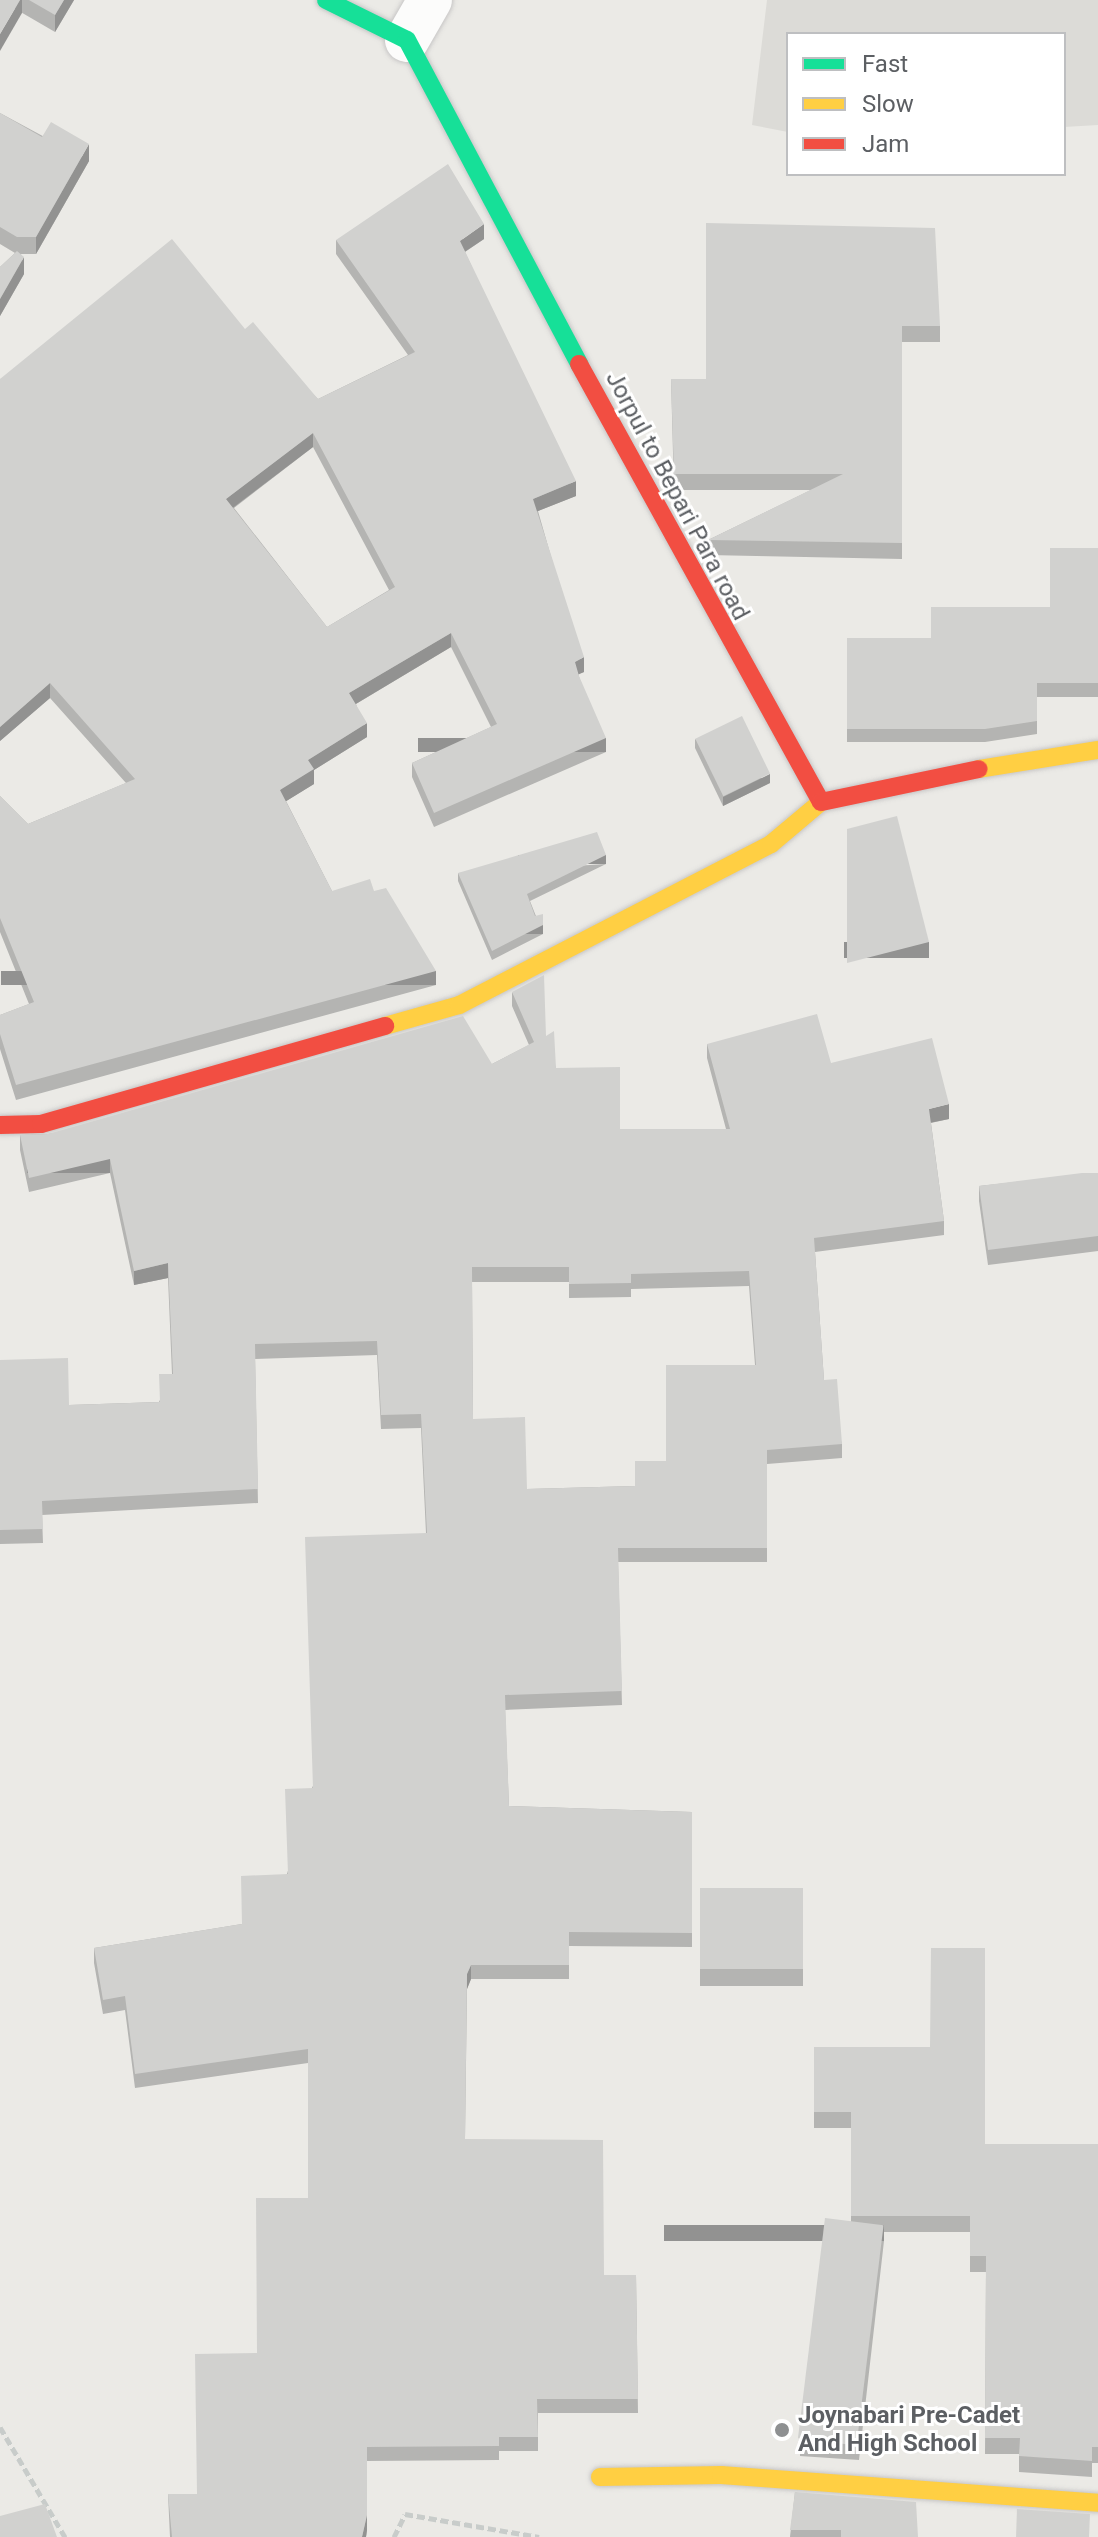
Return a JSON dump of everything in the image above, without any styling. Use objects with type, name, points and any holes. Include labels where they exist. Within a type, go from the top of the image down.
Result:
[{"type":"street","points":[[326,0],[407,40],[430,0]]},
{"type":"street","name":"Jorpul to Bepari Para road","points":[[407,40],[699,591],[821,802]]},
{"type":"street","points":[[0,1125],[41,1124],[459,1005],[771,844],[821,802],[899,781],[1098,750]]},
{"type":"street","points":[[600,2477],[721,2475],[1098,2503]]},
{"type":"path","points":[[0,2427],[65,2537]]},
{"type":"path","points":[[394,2537],[405,2514],[539,2537]]},
{"type":"shaded area","points":[[767,0],[1098,0],[1098,125],[1066,127],[1066,32],[786,32],[786,132],[752,125]]},
{"type":"building","points":[[0,0],[20,0],[0,34]]},
{"type":"building","points":[[29,0],[64,0],[55,15]]},
{"type":"building","points":[[0,113],[42,137],[51,122],[89,144],[36,237],[17,237],[0,227]]},
{"type":"building","points":[[448,164],[484,224],[460,241],[576,481],[533,499],[584,657],[575,662],[579,676],[606,738],[434,813],[412,763],[497,724],[451,633],[349,693],[367,723],[308,760],[314,769],[280,790],[332,891],[370,879],[374,891],[386,888],[436,971],[16,1085],[0,1034],[0,1015],[34,1002],[0,918],[0,796],[28,824],[135,779],[50,683],[0,727],[0,379],[172,239],[245,329],[253,322],[318,399],[415,352],[336,240]],"holes":[[[313,433],[395,587],[327,627],[226,499]]]},
{"type":"building","points":[[706,223],[935,228],[940,326],[902,326],[902,543],[708,540],[843,474],[674,474],[671,379],[706,379]]},
{"type":"building","points":[[17,251],[24,257],[0,299],[0,267]]},
{"type":"building","points":[[1050,548],[1098,548],[1098,683],[1037,683],[1037,721],[985,729],[847,729],[847,638],[931,638],[931,607],[1050,607]]},
{"type":"building","points":[[742,716],[770,774],[723,796],[695,739]]},
{"type":"building","points":[[897,816],[929,942],[847,963],[847,829]]},
{"type":"building","points":[[597,832],[606,855],[527,894],[535,916],[543,914],[543,925],[492,951],[458,873]]},
{"type":"building","points":[[544,975],[546,1036],[554,1031],[556,1068],[620,1067],[620,1129],[730,1129],[707,1044],[817,1014],[831,1063],[932,1038],[949,1104],[929,1109],[944,1221],[814,1238],[824,1380],[837,1379],[842,1444],[767,1450],[767,1548],[618,1548],[622,1691],[505,1695],[509,1806],[692,1812],[692,1933],[569,1932],[569,1965],[471,1965],[467,1974],[465,2139],[603,2140],[604,2275],[636,2275],[638,2399],[537,2399],[538,2437],[499,2437],[499,2446],[367,2447],[367,2515],[362,2537],[172,2537],[168,2494],[197,2494],[195,2354],[257,2353],[256,2198],[308,2198],[308,2049],[135,2074],[125,1996],[103,2000],[94,1948],[242,1924],[241,1876],[288,1874],[285,1789],[313,1788],[305,1537],[427,1533],[421,1414],[381,1415],[377,1341],[255,1344],[258,1489],[42,1501],[43,1529],[0,1530],[0,1360],[68,1358],[69,1405],[160,1402],[159,1374],[173,1374],[168,1263],[134,1271],[110,1159],[29,1178],[20,1135],[48,1134],[463,1016],[492,1064],[534,1042],[512,992]],"holes":[[[472,1267],[569,1267],[569,1284],[631,1283],[631,1274],[749,1271],[756,1365],[666,1365],[666,1461],[635,1461],[635,1486],[527,1489],[525,1417],[473,1419]]]},
{"type":"building","points":[[1098,1173],[1098,1236],[988,1250],[979,1186]]},
{"type":"building","points":[[700,1888],[803,1888],[803,1969],[700,1969]]},
{"type":"building","points":[[931,1948],[985,1948],[985,2144],[1098,2144],[1098,2447],[1092,2447],[1092,2461],[1019,2456],[1020,2438],[985,2438],[986,2256],[970,2256],[970,2216],[851,2216],[851,2112],[814,2112],[814,2047],[930,2047]]},
{"type":"building","points":[[825,2218],[884,2225],[857,2446],[798,2438]]},
{"type":"building","points":[[795,2492],[916,2502],[918,2537],[841,2537],[841,2530],[790,2530]]},
{"type":"building","points":[[45,2504],[57,2537],[0,2537],[0,2516]]},
{"type":"building","points":[[1017,2509],[1090,2514],[1089,2537],[1016,2537]]},
{"type":"traffic: fast","points":[[326,0],[407,40],[579,364]]},
{"type":"traffic: slow","points":[[979,769],[1098,750]]},
{"type":"traffic: slow","points":[[385,1026],[459,1005],[771,844],[821,802]]},
{"type":"traffic: slow","points":[[600,2477],[721,2475],[1098,2503]]},
{"type":"traffic: jam","points":[[579,364],[821,802],[979,769]]},
{"type":"traffic: jam","points":[[0,1125],[41,1124],[385,1026]]},
{"type":"place","name":"Joynabari Pre-Cadet And High School","points":[[782,2430]]}]
